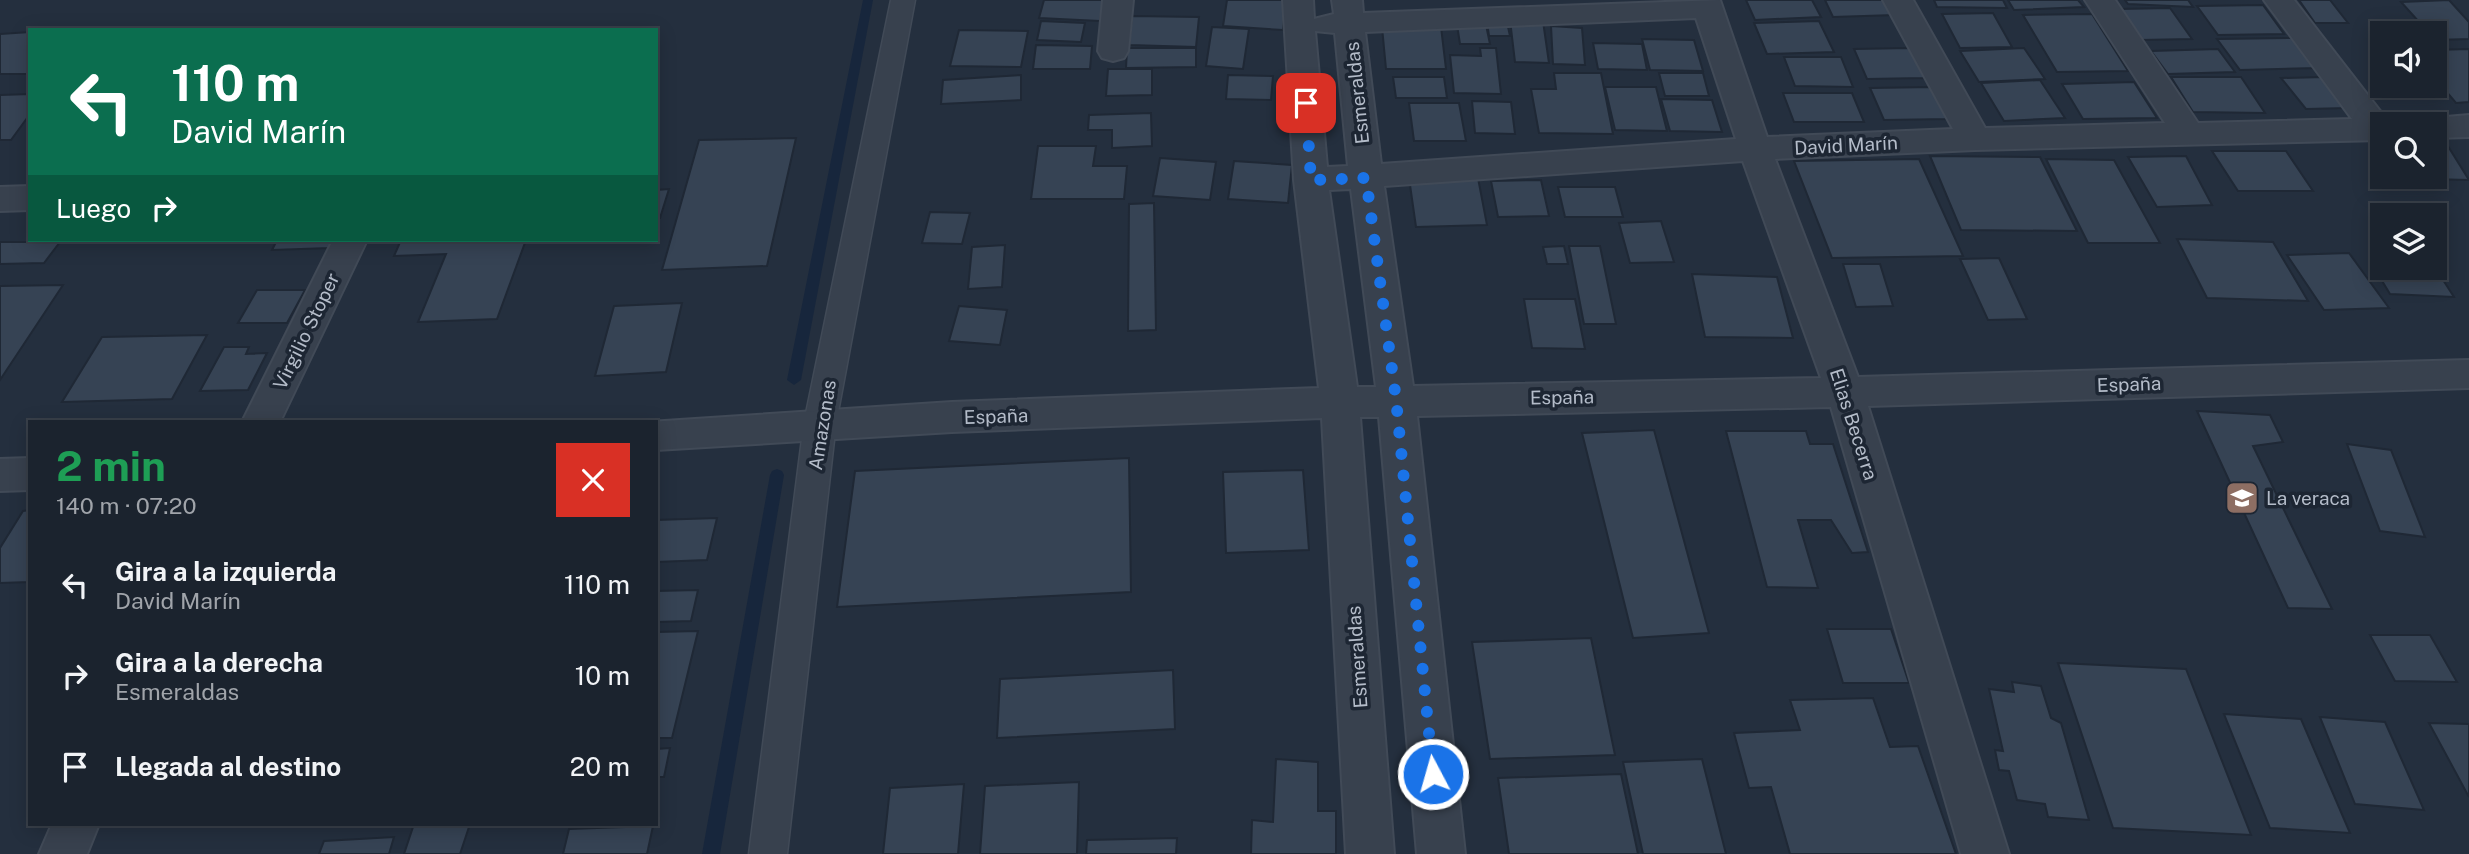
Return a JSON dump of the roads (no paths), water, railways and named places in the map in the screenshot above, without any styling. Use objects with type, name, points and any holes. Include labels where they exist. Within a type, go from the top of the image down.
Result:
[{"type":"street","name":"Amazonas","points":[[768,854],[820,423],[903,0]]},
{"type":"street","points":[[1113,51],[1118,0]]},
{"type":"street","points":[[1898,0],[1975,139]]},
{"type":"street","points":[[2101,0],[2190,135]]},
{"type":"street","points":[[2279,0],[2370,116]]},
{"type":"street","points":[[1299,13],[1707,4]]},
{"type":"street","name":"Elias Becerra","points":[[1707,4],[1755,149],[1845,392],[1985,854]]},
{"type":"street","name":"Esmeraldas","points":[[1348,11],[1366,178],[1396,399],[1441,854]]},
{"type":"street","name":"Esmeraldas","points":[[1299,13],[1311,180],[1340,404],[1370,854]]},
{"type":"street","points":[[2447,126],[2469,125]]},
{"type":"street","name":"David Marín","points":[[1311,180],[1755,149],[1975,139],[2370,129]]},
{"type":"street","points":[[0,199],[28,198]]},
{"type":"street","name":"Virgilio Stoper","points":[[262,420],[349,242]]},
{"type":"street","name":"España","points":[[658,435],[820,423],[1340,404],[1396,399],[1845,392],[2469,374]]},
{"type":"street","points":[[0,475],[28,474]]},
{"type":"street","points":[[62,854],[75,826]]},
{"type":"waterway","points":[[794,380],[868,0]]},
{"type":"waterway","points":[[711,854],[777,475]]},
{"type":"place","name":"La veraca","points":[[2242,498]]}]
